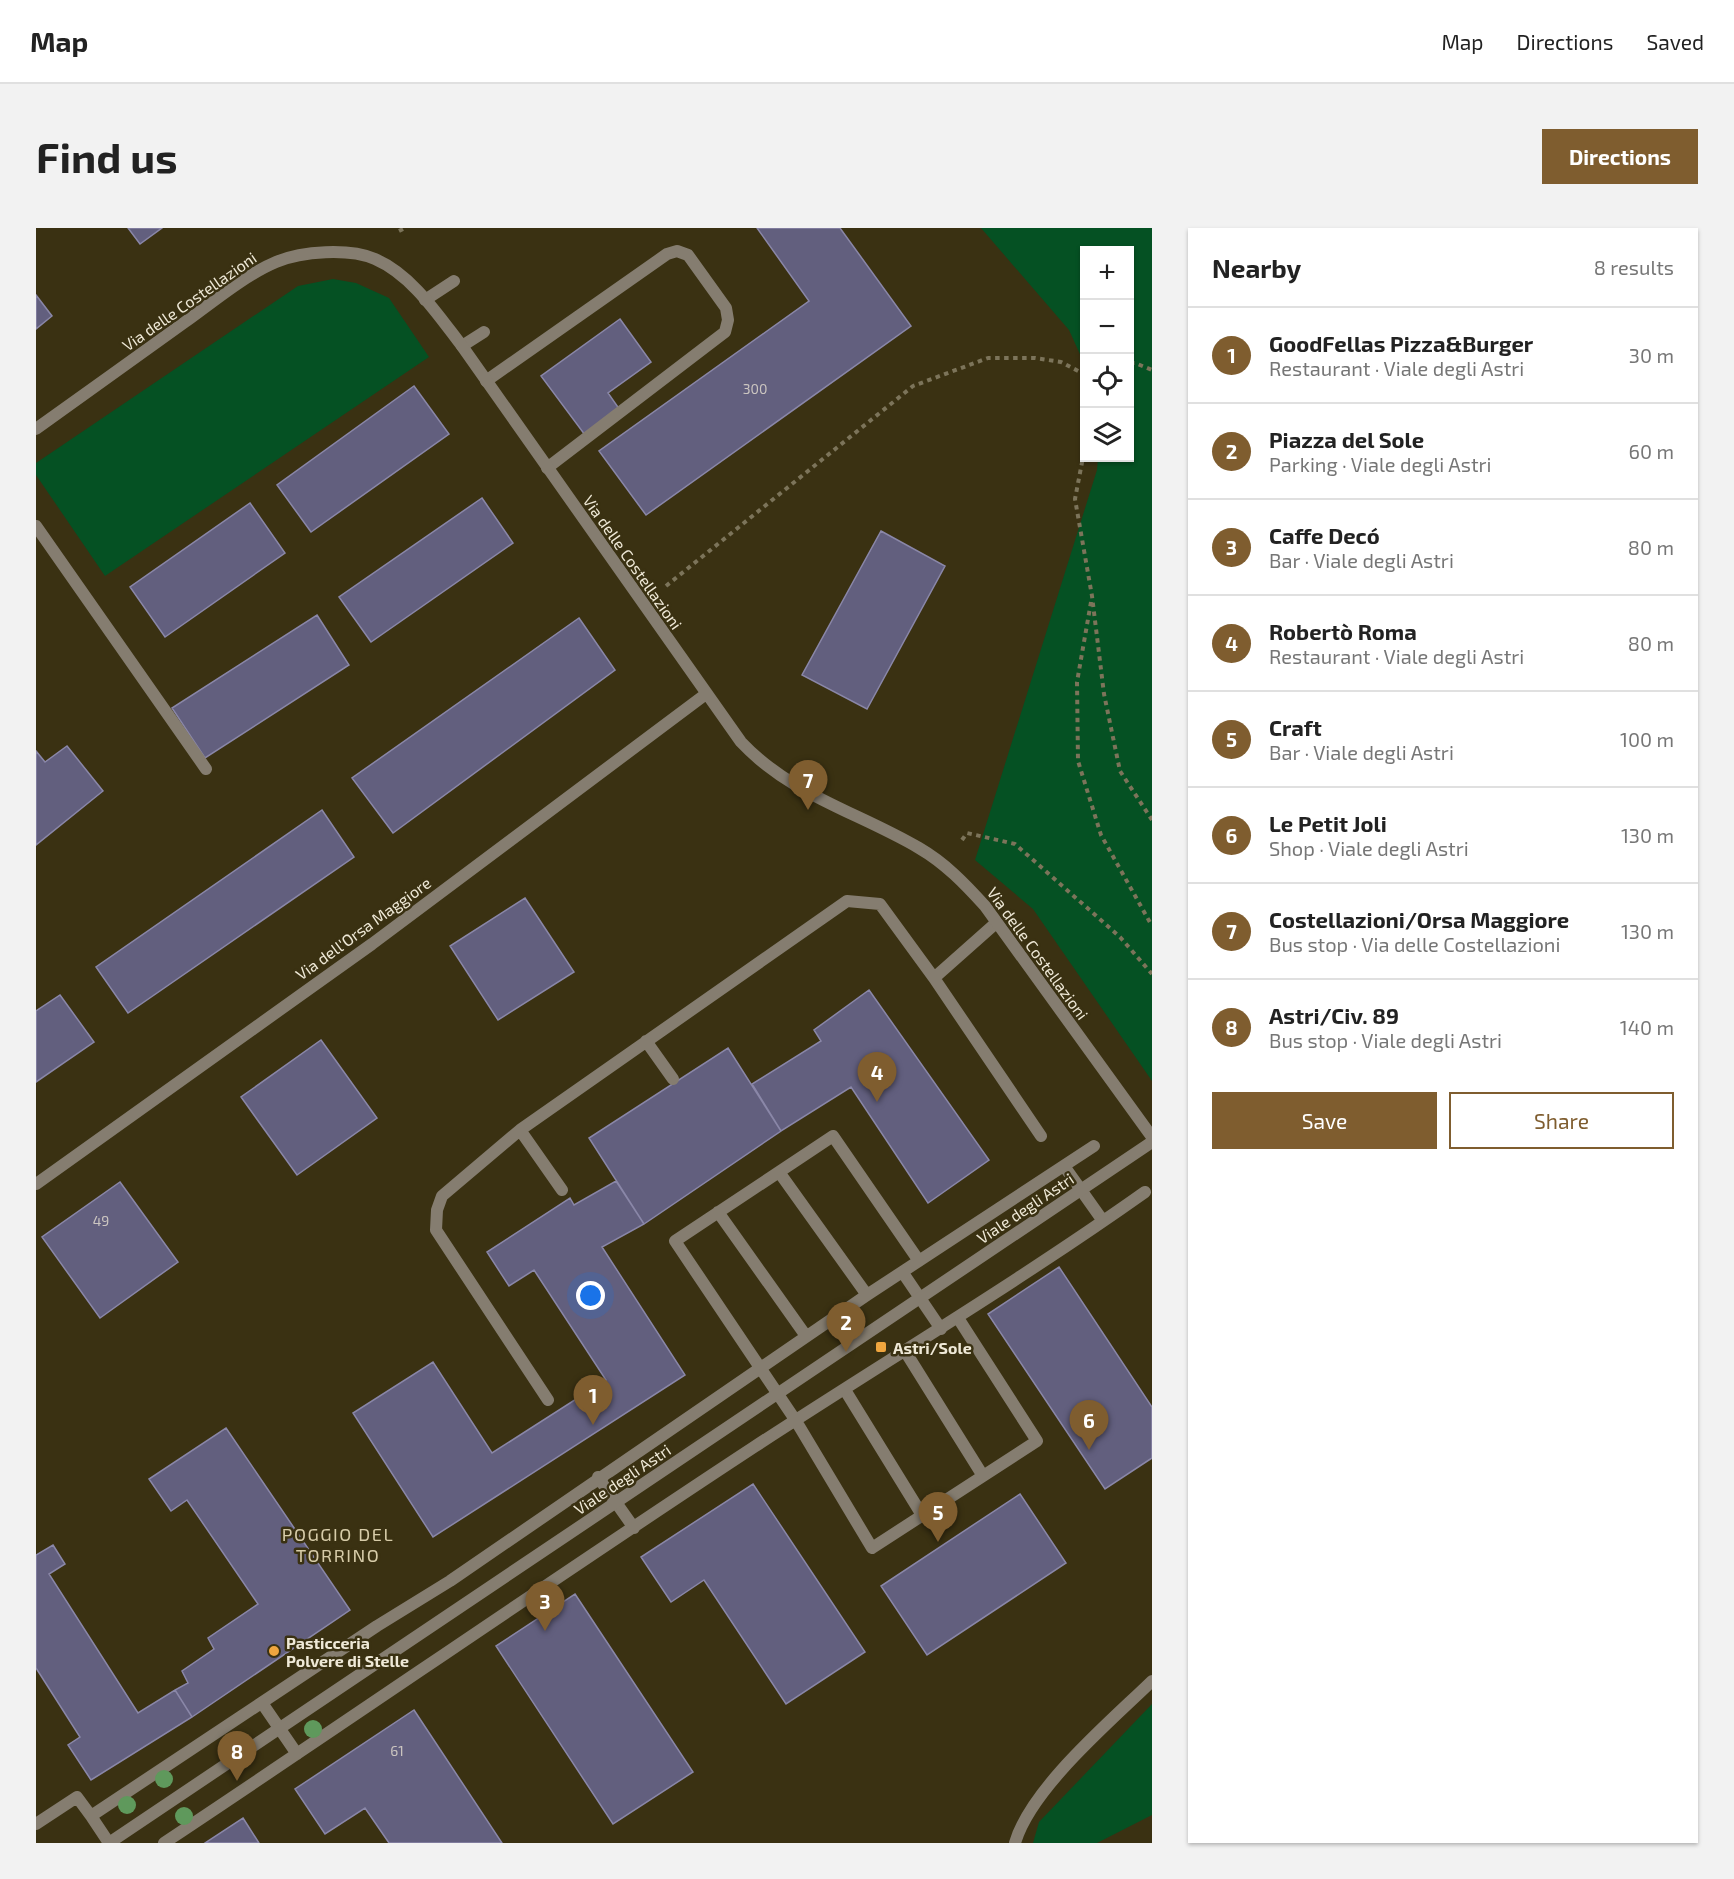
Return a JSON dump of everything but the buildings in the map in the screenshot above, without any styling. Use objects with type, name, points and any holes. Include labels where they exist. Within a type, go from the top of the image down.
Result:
[{"type":"street","points":[[486,381],[667,254],[677,251],[688,255],[726,308],[728,320],[725,332],[547,468]]},
{"type":"street","name":"Via delle Costellazioni","points":[[36,429],[208,305],[254,274],[282,260],[318,253],[361,255],[375,259],[400,274],[425,300],[462,346],[741,742],[767,767],[814,796],[889,832],[946,866],[984,906],[1152,1137]]},
{"type":"street","points":[[425,300],[454,281]]},
{"type":"street","points":[[462,346],[484,332]]},
{"type":"street","points":[[36,526],[206,769]]},
{"type":"street","name":"Via dell'Orsa Maggiore","points":[[36,1184],[372,944],[706,694]]},
{"type":"street","points":[[548,1400],[436,1230],[437,1210],[442,1196],[520,1130],[847,901],[880,904],[934,978],[1041,1136]]},
{"type":"street","points":[[934,978],[996,923]]},
{"type":"street","points":[[646,1041],[674,1079]]},
{"type":"street","points":[[520,1130],[562,1190]]},
{"type":"street","points":[[919,1261],[833,1136],[675,1241],[796,1421],[872,1548],[1037,1442],[958,1318]]},
{"type":"street","name":"Viale degli Astri","points":[[109,1843],[1152,1142]]},
{"type":"street","points":[[91,1816],[377,1626],[450,1581],[806,1336],[1094,1146]]},
{"type":"street","points":[[1064,1166],[1103,1221]]},
{"type":"street","points":[[779,1172],[867,1295]]},
{"type":"street","points":[[164,1843],[634,1528],[958,1318],[1145,1192]]},
{"type":"street","points":[[718,1212],[806,1336]]},
{"type":"street","points":[[903,1273],[941,1329]]},
{"type":"street","points":[[906,1351],[982,1476]]},
{"type":"street","points":[[845,1390],[922,1515]]},
{"type":"street","points":[[598,1477],[634,1528]]},
{"type":"street","points":[[1015,1843],[1036,1804],[1062,1771],[1152,1681]]},
{"type":"street","points":[[262,1703],[297,1754]]},
{"type":"street","points":[[36,1824],[77,1797],[109,1843]]},
{"type":"path","points":[[399,231],[405,228]]},
{"type":"path","points":[[666,586],[913,386],[988,358],[1035,358],[1062,362],[1080,371]]},
{"type":"path","points":[[1134,363],[1152,370]]},
{"type":"path","points":[[1082,462],[1075,500],[1092,597],[1104,694],[1120,771],[1152,820]]},
{"type":"path","points":[[1092,597],[1077,682],[1078,761],[1101,835],[1152,926]]},
{"type":"path","points":[[962,840],[967,833],[1015,844],[1120,938],[1152,974]]},
{"type":"green space","points":[[981,228],[1152,228],[1152,1081],[1033,909],[975,860],[1098,462],[1134,462],[1134,246],[1080,246],[1080,354],[1069,330]]},
{"type":"green space","points":[[333,279],[356,283],[389,298],[429,357],[105,576],[36,475],[36,463],[298,286]]},
{"type":"green space","points":[[1152,1704],[1152,1815],[1097,1843],[1033,1843],[1039,1822]]},
{"type":"place","name":"Costellazioni/Orsa Maggiore","points":[[808,810]]},
{"type":"place","name":"Robertò Roma","points":[[877,1102]]},
{"type":"place","name":"Astri/Sole","points":[[881,1347]]},
{"type":"place","name":"Piazza del Sole","points":[[846,1352]]},
{"type":"place","name":"GoodFellas Pizza&Burger","points":[[593,1425]]},
{"type":"place","name":"Le Petit Joli","points":[[1089,1450]]},
{"type":"place","name":"Craft","points":[[938,1542]]},
{"type":"place","name":"Caffe Decó","points":[[545,1631]]},
{"type":"place","name":"Pasticceria Polvere di Stelle","points":[[274,1651]]},
{"type":"place","name":"Astri/Civ. 89","points":[[237,1781]]},
{"type":"district","name":"POGGIO DEL TORRINO","points":[[338,1544]]}]
